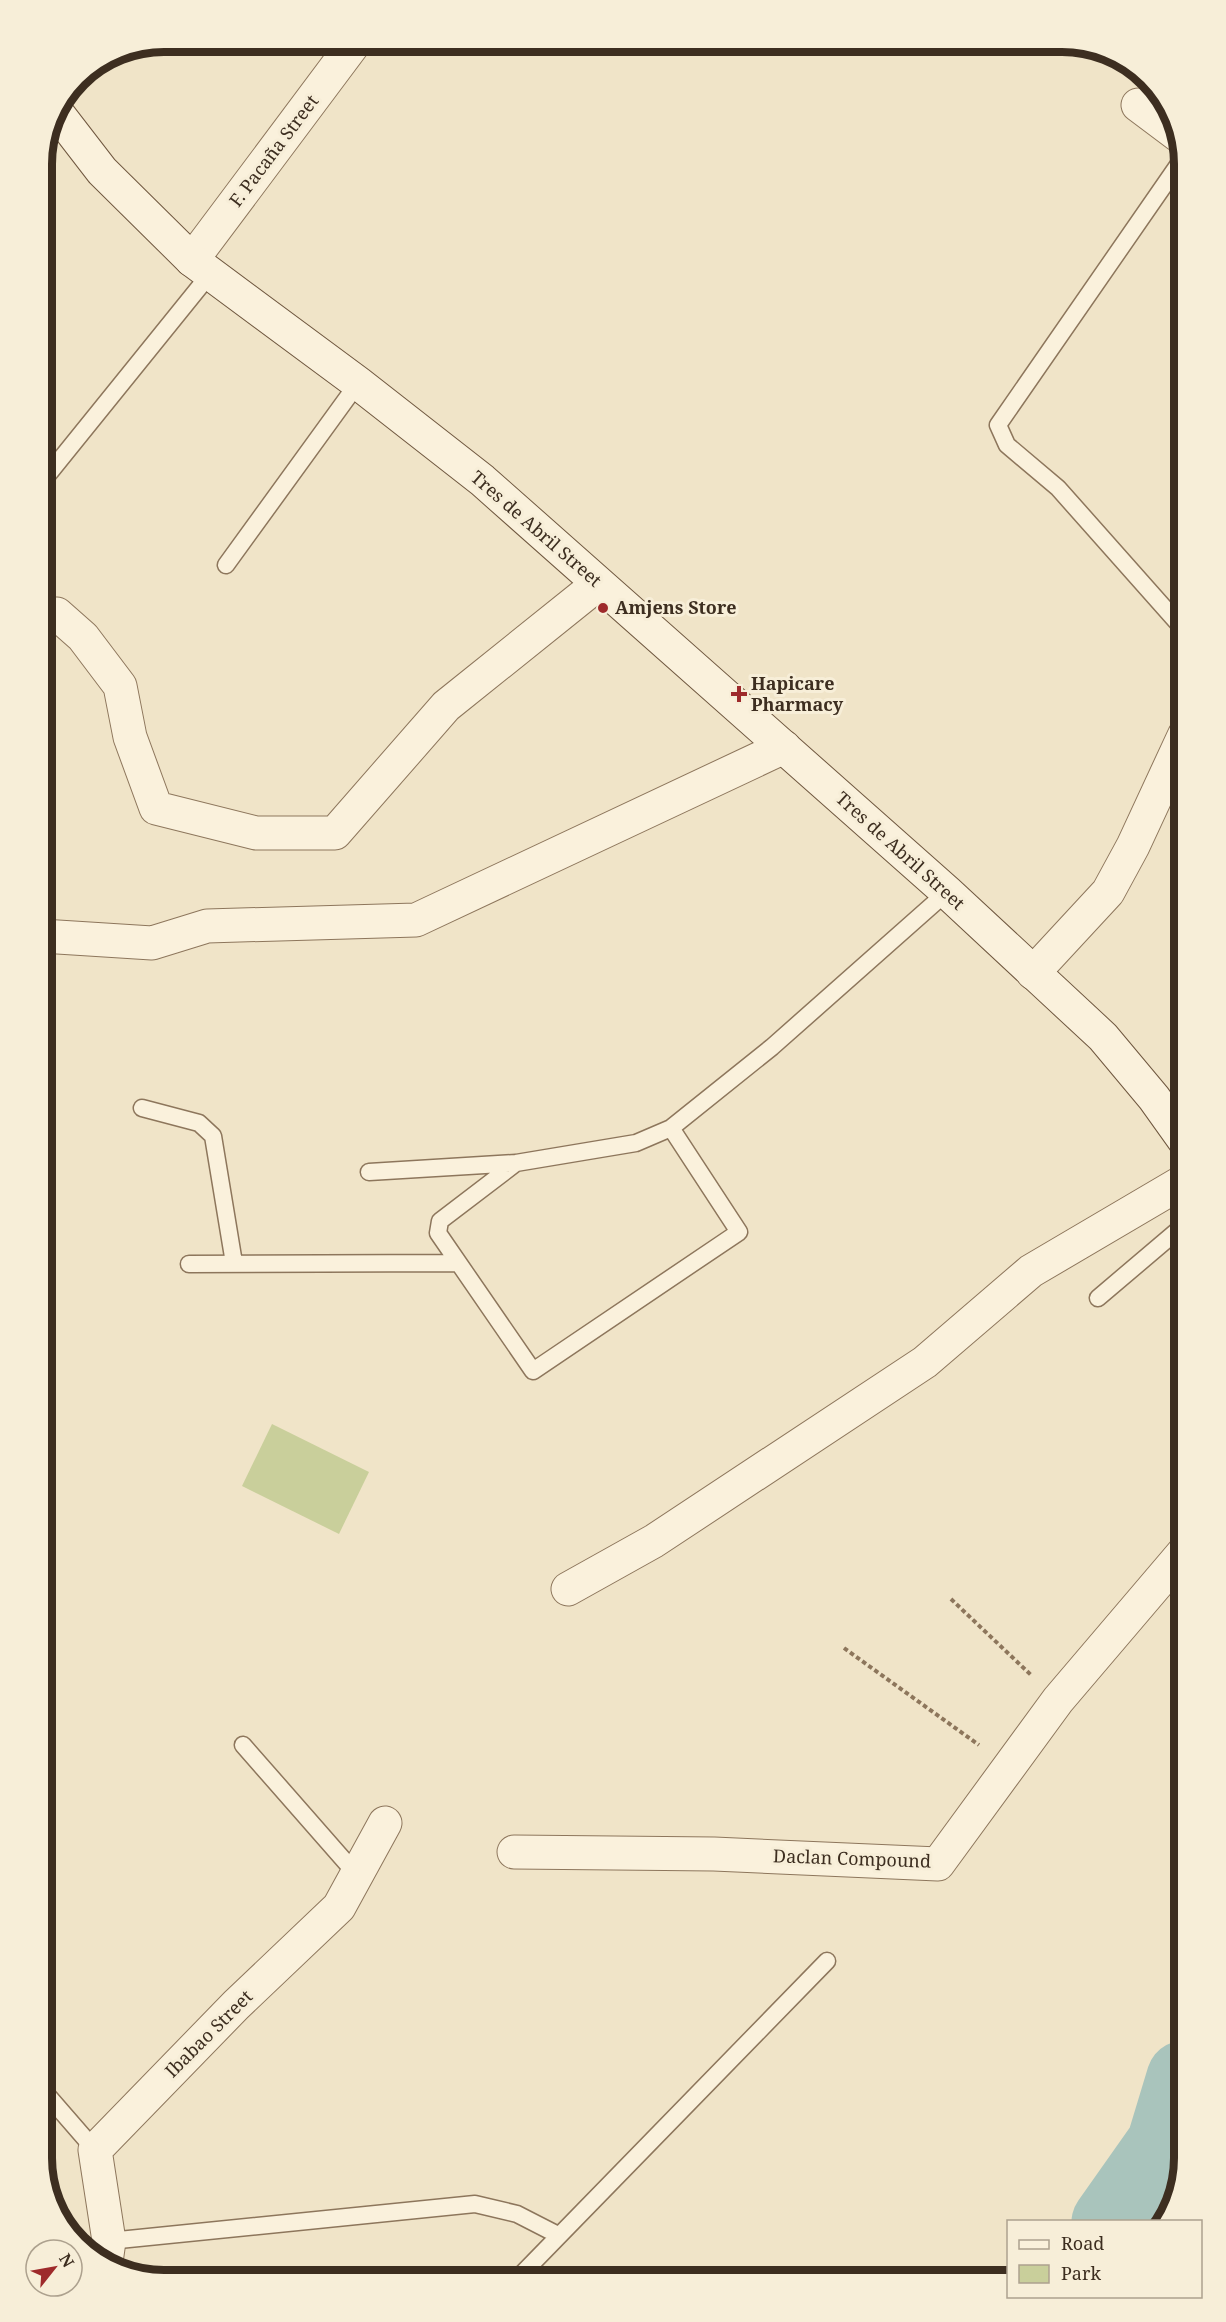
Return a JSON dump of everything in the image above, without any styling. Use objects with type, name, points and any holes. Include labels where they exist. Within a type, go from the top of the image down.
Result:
[{"type":"street","name":"F. Pacaña Street","points":[[201,267],[347,53]]},
{"type":"street","points":[[1138,105],[1167,127]]},
{"type":"street","name":"Tres de Abril Street","points":[[62,119],[102,171],[201,267],[358,383],[482,480],[947,892],[1103,1037],[1154,1098],[1174,1126]]},
{"type":"street","points":[[57,614],[84,637],[120,686],[130,737],[156,808],[256,833],[335,832],[446,706],[598,584]]},
{"type":"street","points":[[53,937],[152,943],[207,926],[416,921],[784,747]]},
{"type":"street","points":[[1033,973],[1108,892],[1133,846],[1174,758]]},
{"type":"street","points":[[568,1589],[654,1541],[925,1362],[1031,1271],[1174,1187]]},
{"type":"street","name":"Daclan Compound","points":[[514,1852],[726,1854],[938,1864],[1058,1700],[1174,1564]]},
{"type":"street","name":"Ibabao Street","points":[[95,2150],[236,2006],[339,1906],[385,1823]]},
{"type":"street","points":[[95,2150],[107,2252]]},
{"type":"lane","points":[[1174,172],[998,425],[1007,445],[1058,488],[1174,619]]},
{"type":"lane","points":[[53,467],[201,267]]},
{"type":"lane","points":[[226,565],[358,383]]},
{"type":"lane","points":[[369,1172],[516,1163],[636,1143],[671,1128],[772,1047],[947,892]]},
{"type":"lane","points":[[142,1108],[199,1123],[213,1136],[234,1263]]},
{"type":"lane","points":[[516,1163],[440,1221],[438,1233],[533,1371],[740,1232],[671,1128]]},
{"type":"lane","points":[[1098,1298],[1174,1233]]},
{"type":"lane","points":[[189,1264],[458,1263]]},
{"type":"lane","points":[[243,1745],[357,1875]]},
{"type":"lane","points":[[526,2269],[827,1961]]},
{"type":"lane","points":[[52,2101],[95,2150]]},
{"type":"lane","points":[[107,2252],[475,2204],[517,2214],[558,2235]]},
{"type":"path","points":[[951,1599],[1058,1700]]},
{"type":"path","points":[[844,1648],[1009,1766]]},
{"type":"green space","points":[[272,1424],[369,1472],[339,1534],[242,1486]]},
{"type":"waterway","points":[[1110,2220],[1164,2144],[1174,2111]]},
{"type":"place","name":"Amjens Store","points":[[603,608]]},
{"type":"place","name":"Hapicare Pharmacy","points":[[739,694]]}]
